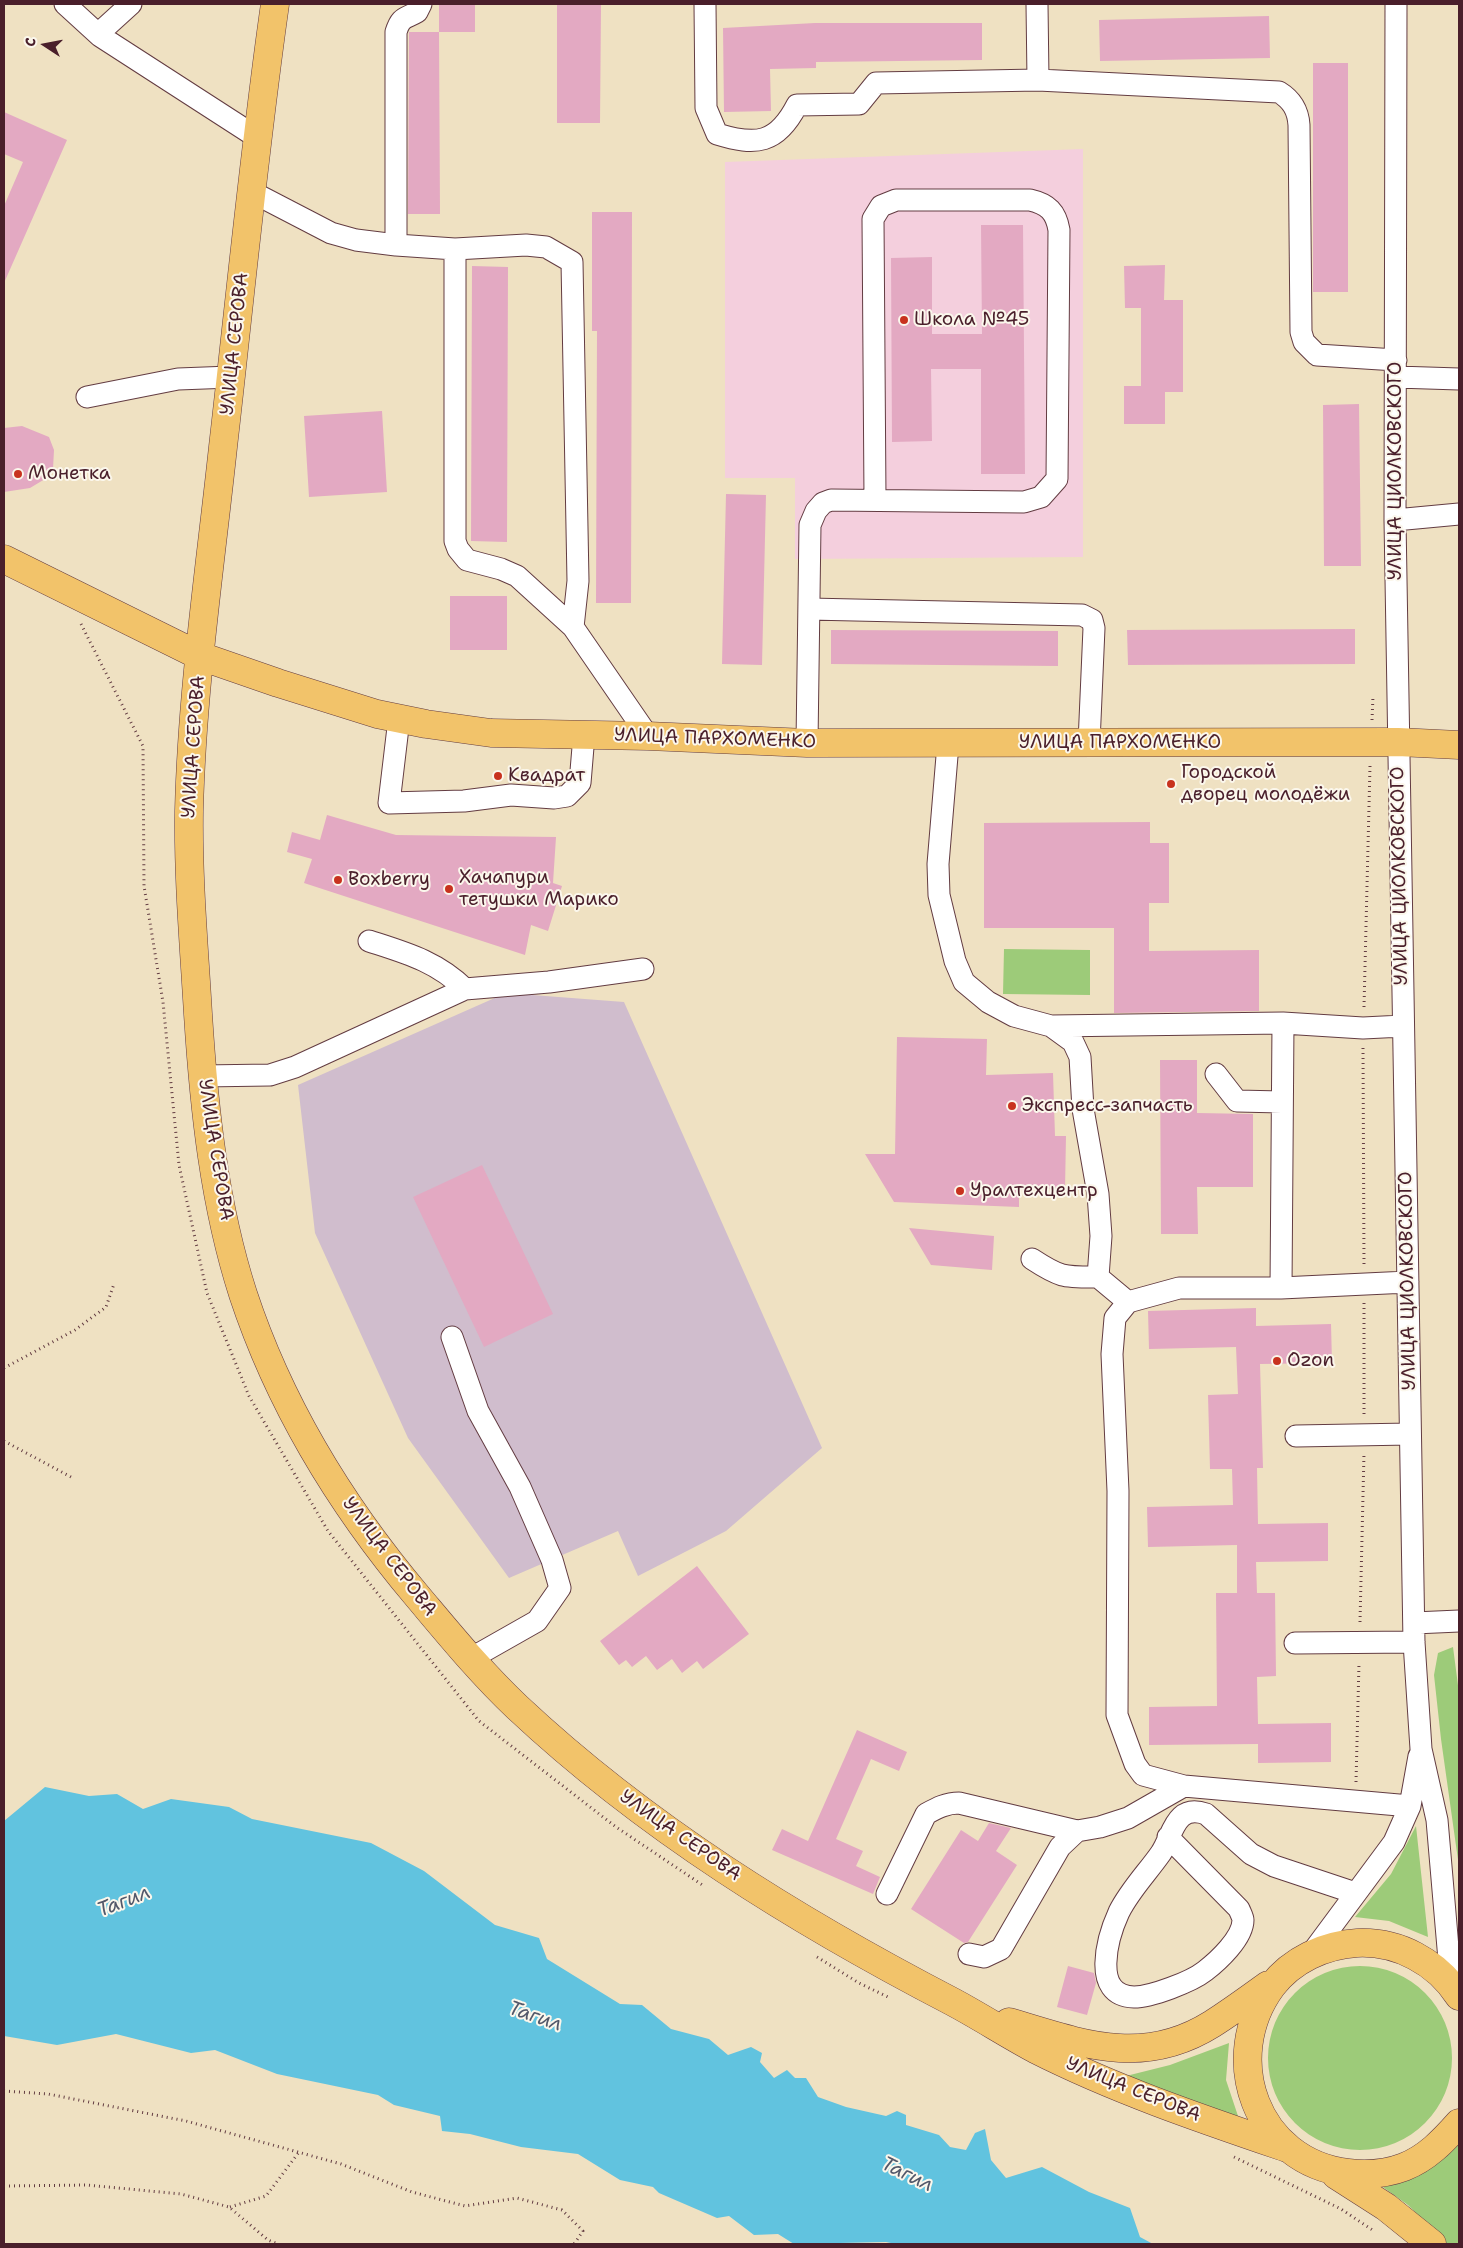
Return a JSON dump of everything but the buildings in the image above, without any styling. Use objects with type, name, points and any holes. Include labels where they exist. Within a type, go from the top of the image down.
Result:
[{"type":"main road","name":"УЛИЦА СЕРОВА","points":[[275,4],[258,138],[200,656],[192,751],[189,868],[202,1076],[214,1174],[243,1293],[282,1393],[308,1441],[360,1524],[470,1659],[514,1704],[555,1741],[633,1806],[824,1932],[986,2019],[1036,2049],[1108,2082],[1186,2114],[1287,2148]]},
{"type":"main road","name":"УЛИЦА ПАРХОМЕНКО","points":[[4,559],[200,656],[278,683],[399,719],[491,733],[648,736],[807,743],[1398,742],[1459,744]]},
{"type":"main road","name":"УЛИЦА СЕРОВА","points":[[986,2019],[1007,2021],[1087,2045],[1116,2049],[1149,2046],[1187,2037],[1211,2025],[1311,1954],[1340,1944],[1363,1943],[1401,1948],[1428,1962],[1455,1990]]},
{"type":"main road","points":[[1280,1976],[1260,2002],[1249,2032],[1246,2064],[1252,2095],[1266,2124],[1287,2148],[1308,2162],[1331,2171],[1386,2207],[1432,2244]]},
{"type":"main road","points":[[1331,2171],[1367,2175],[1403,2168],[1435,2150],[1459,2123]]},
{"type":"street","points":[[65,4],[98,34],[258,138]]},
{"type":"street","points":[[98,34],[131,4]]},
{"type":"street","points":[[396,245],[396,32],[402,19],[407,15],[417,12],[420,4]]},
{"type":"street","points":[[705,4],[706,108],[717,134],[742,142],[771,138],[788,123],[797,105],[859,104],[876,83],[1038,80],[1279,92],[1286,96],[1294,106],[1300,125],[1301,332],[1304,342],[1318,355],[1459,379]]},
{"type":"street","points":[[1037,4],[1038,80]]},
{"type":"street","name":"УЛИЦА ЦИОЛКОВСКОГО","points":[[1396,4],[1395,520],[1414,1633],[1421,1749],[1437,1820],[1455,1990]]},
{"type":"street","points":[[252,192],[331,234],[396,245],[455,249],[526,245],[546,247],[572,262],[578,581],[573,627]]},
{"type":"street","points":[[807,743],[810,525],[816,511],[823,503],[831,500],[875,499],[1024,502],[1041,497],[1057,479],[1059,230],[1057,218],[1043,203],[1030,200],[896,200],[881,206],[873,219],[875,499]]},
{"type":"street","points":[[455,249],[455,541],[458,549],[467,560],[473,563],[501,569],[517,576],[573,627],[648,736]]},
{"type":"street","points":[[87,397],[178,379],[231,377]]},
{"type":"street","points":[[1395,520],[1459,514]]},
{"type":"street","points":[[809,609],[1082,615],[1092,620],[1094,628],[1089,743]]},
{"type":"street","points":[[399,719],[389,803],[464,800],[511,795],[554,798],[567,796],[580,783],[584,735]]},
{"type":"street","points":[[948,744],[938,864],[939,896],[955,961],[964,982],[988,1002],[1014,1016],[1051,1026],[1283,1024],[1363,1028],[1403,1026]]},
{"type":"street","points":[[369,941],[425,959],[452,977],[465,989]]},
{"type":"street","points":[[202,1076],[270,1074],[295,1066],[465,989],[549,982],[643,969]]},
{"type":"street","points":[[1281,1288],[1283,1024]]},
{"type":"street","points":[[1051,1026],[1073,1042],[1080,1057],[1084,1109],[1098,1194],[1101,1236],[1098,1277]]},
{"type":"street","points":[[1216,1074],[1237,1101],[1282,1102]]},
{"type":"street","points":[[1032,1259],[1056,1275],[1098,1277],[1128,1302]]},
{"type":"street","points":[[1408,1282],[1281,1288],[1179,1288],[1128,1302],[1115,1318],[1112,1354],[1118,1491],[1117,1715],[1134,1764],[1143,1775],[1184,1786],[1410,1806]]},
{"type":"street","points":[[452,1337],[478,1411],[520,1487],[552,1560],[560,1588],[537,1620],[470,1659]]},
{"type":"street","points":[[1296,1436],[1410,1434]]},
{"type":"street","points":[[1294,1643],[1360,1642],[1414,1633],[1459,1622]]},
{"type":"street","name":"УЛИЦА ЦИОЛКОВСКОГО","points":[[1311,1954],[1394,1842],[1410,1806],[1421,1749]]},
{"type":"street","points":[[888,1894],[926,1814],[948,1803],[959,1803],[1077,1831],[1100,1827],[1128,1818],[1184,1786]]},
{"type":"street","points":[[1168,1837],[1239,1909],[1243,1919],[1239,1932],[1229,1948],[1204,1972],[1166,1989],[1144,1996],[1125,1996],[1115,1989],[1106,1976],[1104,1960],[1111,1935],[1119,1912],[1135,1886],[1162,1852],[1172,1826],[1184,1815],[1197,1811],[1206,1814],[1252,1854],[1274,1866],[1355,1894]]},
{"type":"street","points":[[969,1954],[984,1957],[1002,1949],[1060,1847],[1077,1831]]},
{"type":"path","points":[[1355,1802],[1364,1434],[1363,1028],[1373,696]]},
{"type":"path","points":[[4,1368],[75,1330],[106,1308],[114,1284]]},
{"type":"path","points":[[4,1441],[71,1477]]},
{"type":"path","points":[[4,2091],[48,2094],[186,2122],[341,2164],[412,2192],[465,2206],[517,2198],[562,2210],[583,2231],[574,2244]]},
{"type":"path","points":[[229,2207],[266,2196],[299,2152]]},
{"type":"path","points":[[4,2186],[96,2186],[181,2194],[229,2207],[268,2240],[278,2244]]},
{"type":"shaded area","name":"Школа №45","points":[[1083,149],[1083,557],[795,559],[795,478],[725,478],[725,162]]},
{"type":"shaded area","points":[[506,993],[624,1002],[822,1448],[726,1531],[638,1576],[618,1531],[509,1578],[408,1438],[315,1233],[298,1085]]},
{"type":"green space","points":[[1004,949],[1090,950],[1090,995],[1003,994]]},
{"type":"green space","points":[[1453,1647],[1459,1693],[1459,1867],[1434,1675],[1438,1653]]},
{"type":"green space","points":[[1416,1826],[1428,1937],[1389,1921],[1355,1917],[1391,1874]]},
{"type":"green space","points":[[1351,1966],[1369,1966],[1395,1973],[1425,1993],[1445,2023],[1452,2049],[1452,2067],[1445,2093],[1425,2123],[1403,2139],[1387,2146],[1369,2150],[1351,2150],[1333,2146],[1317,2139],[1302,2129],[1289,2116],[1279,2101],[1272,2085],[1268,2067],[1268,2049],[1272,2031],[1279,2015],[1289,2000],[1302,1987],[1317,1977],[1333,1970]]},
{"type":"green space","points":[[1229,2043],[1226,2080],[1239,2119],[1126,2076],[1170,2065]]},
{"type":"green space","points":[[1459,2134],[1459,2244],[1447,2244],[1408,2205],[1380,2185]]},
{"type":"water","name":"Тагил","points":[[45,1787],[89,1796],[117,1794],[143,1809],[171,1799],[229,1807],[252,1819],[371,1843],[424,1871],[495,1925],[539,1938],[547,1959],[620,2004],[642,2005],[671,2029],[709,2039],[728,2055],[751,2047],[762,2053],[760,2062],[774,2078],[787,2070],[795,2078],[806,2078],[818,2097],[846,2107],[886,2116],[897,2111],[906,2115],[906,2125],[939,2135],[950,2147],[966,2150],[975,2133],[985,2129],[991,2160],[1006,2178],[1042,2167],[1089,2192],[1130,2208],[1140,2237],[1153,2244],[896,2244],[886,2242],[794,2244],[778,2234],[754,2235],[729,2216],[717,2218],[659,2193],[653,2187],[620,2180],[578,2154],[521,2147],[470,2134],[442,2131],[440,2116],[394,2105],[378,2095],[277,2074],[215,2050],[191,2053],[116,2034],[57,2045],[4,2036],[4,1821]]},
{"type":"place","name":"Школа №45","points":[[904,320]]},
{"type":"place","name":"Монетка","points":[[18,474]]},
{"type":"place","name":"Квадрат","points":[[498,776]]},
{"type":"place","name":"Городской дворец молодёжи","points":[[1171,784]]},
{"type":"place","name":"Boxberry","points":[[338,880]]},
{"type":"place","name":"Хачапури тетушки Марико","points":[[449,889]]},
{"type":"place","name":"Экспресс-запчасть","points":[[1012,1106]]},
{"type":"place","name":"Уралтехцентр","points":[[960,1191]]},
{"type":"place","name":"Ozon","points":[[1277,1361]]}]
